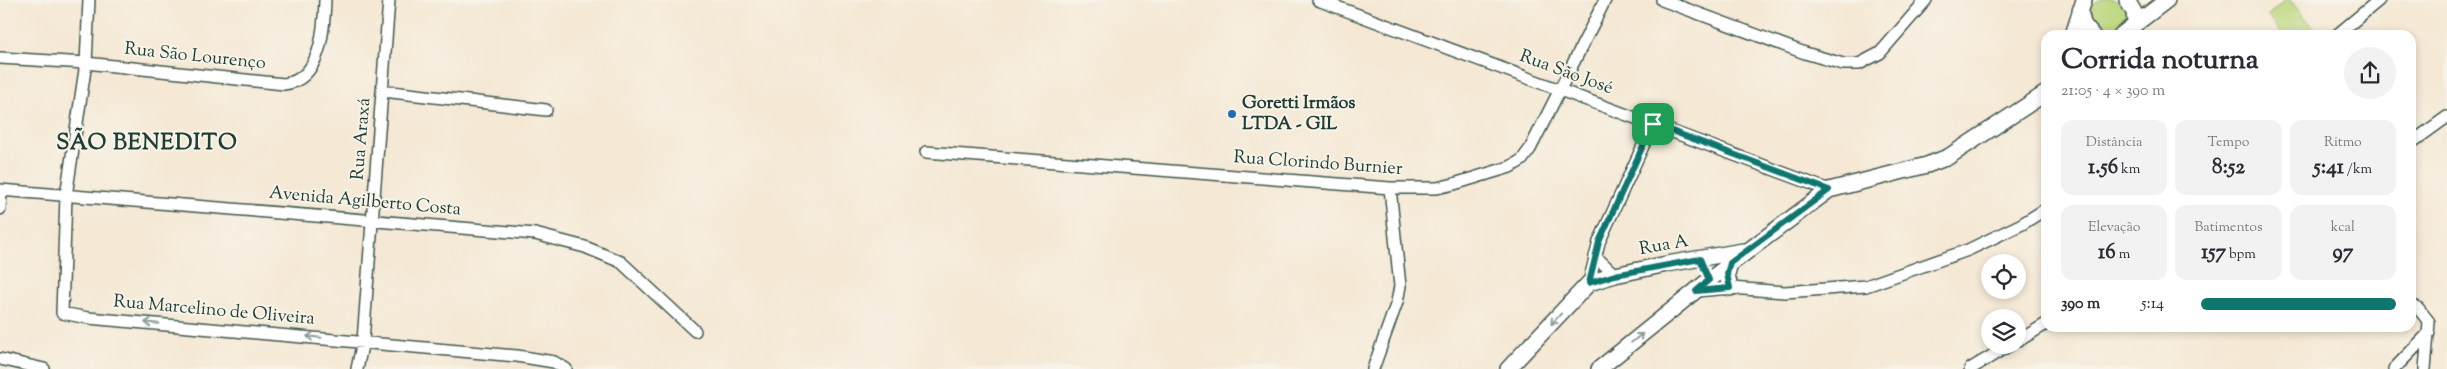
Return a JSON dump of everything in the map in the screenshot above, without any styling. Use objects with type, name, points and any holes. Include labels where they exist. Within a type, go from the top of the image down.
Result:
[{"type":"main road","points":[[2128,0],[2134,12],[2138,29]]},
{"type":"main road","points":[[2138,29],[2167,0]]},
{"type":"main road","points":[[2074,30],[2082,4]]},
{"type":"main road","points":[[2082,4],[2083,24],[2088,30]]},
{"type":"main road","points":[[1600,369],[1730,263],[1829,190],[1927,165],[1948,157],[2041,96]]},
{"type":"main road","name":"Rua A","points":[[1589,283],[1615,275],[1747,251]]},
{"type":"main road","points":[[1700,259],[1709,280]]},
{"type":"main road","points":[[1730,263],[1727,274],[1730,288]]},
{"type":"main road","points":[[1508,369],[1589,283]]},
{"type":"street","points":[[66,196],[86,63],[88,0]]},
{"type":"street","name":"Rua São Lourenço","points":[[0,58],[86,63],[284,84],[294,83],[305,77],[311,68],[318,48],[324,18],[325,0]]},
{"type":"street","name":"Rua Araxá","points":[[357,369],[363,341],[384,92],[389,0]]},
{"type":"street","name":"Rua São José","points":[[1318,0],[1829,190]]},
{"type":"street","name":"Rua Clorindo Burnier","points":[[926,152],[1390,188],[1445,186],[1510,167],[1522,160],[1530,149],[1605,0]]},
{"type":"street","points":[[1662,0],[1805,53],[1843,64],[1858,64],[1880,53],[1926,0]]},
{"type":"street","points":[[2343,30],[2379,0]]},
{"type":"street","points":[[384,92],[546,110]]},
{"type":"street","points":[[2416,139],[2447,117]]},
{"type":"street","points":[[1589,283],[1599,242],[1653,124]]},
{"type":"street","points":[[1371,367],[1397,302],[1400,286],[1390,188]]},
{"type":"street","points":[[0,190],[0,209]]},
{"type":"street","name":"Avenida Agilberto Costa","points":[[0,190],[372,219],[536,234],[585,247],[621,262],[695,331]]},
{"type":"street","name":"Rua Marcelino de Oliveira","points":[[66,196],[62,314],[88,318],[363,341],[539,359],[554,362],[566,369]]},
{"type":"street","points":[[1696,291],[1730,288],[1785,292],[1866,286],[1968,250],[2022,224],[2041,212]]},
{"type":"street","points":[[1595,256],[1615,275]]},
{"type":"street","points":[[1709,280],[1730,288]]},
{"type":"street","points":[[2416,309],[2426,316],[2429,322],[2425,369]]},
{"type":"street","points":[[2026,336],[2041,327]]},
{"type":"street","points":[[2394,369],[2429,334]]},
{"type":"street","points":[[1970,369],[1995,354]]},
{"type":"street","points":[[0,359],[44,369]]},
{"type":"green space","points":[[2101,0],[2115,0],[2125,10],[2127,17],[2121,30],[2095,30],[2091,24],[2089,17],[2091,10]]},
{"type":"green space","points":[[2286,0],[2290,0],[2316,30],[2279,30],[2267,16]]},
{"type":"place","name":"Goretti Irmãos LTDA - GIL","points":[[1232,114]]},
{"type":"district","name":"SÃO BENEDITO","points":[[147,144]]},
{"type":"route","points":[[1653,124],[1829,190],[1730,263],[1727,274],[1730,288],[1696,291],[1709,280],[1700,259],[1615,275],[1589,283],[1591,268],[1599,242],[1653,124]]}]
